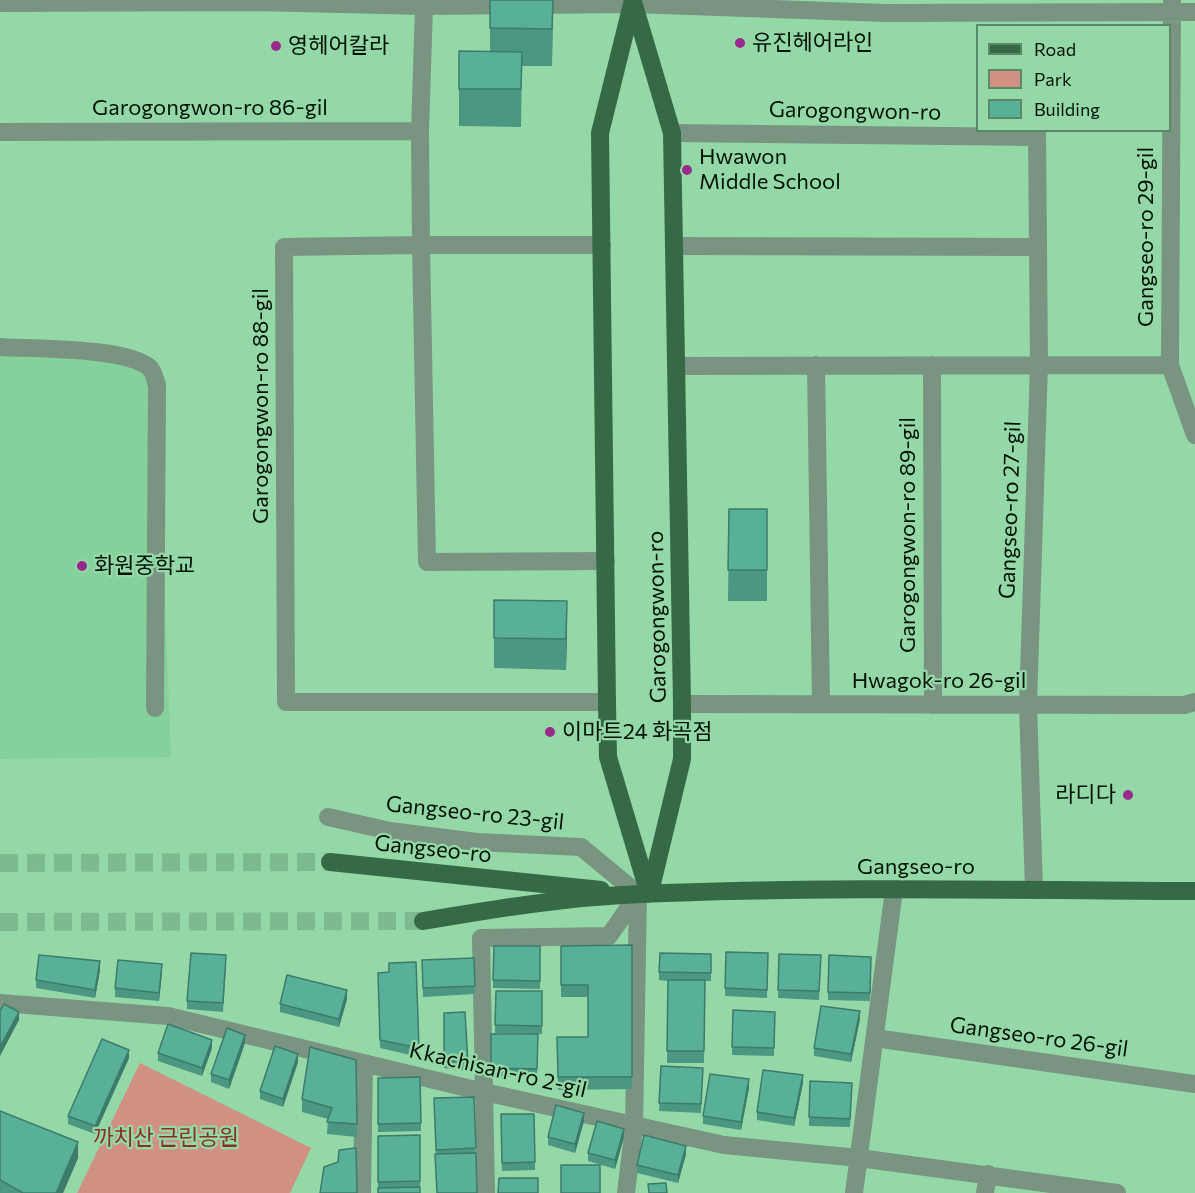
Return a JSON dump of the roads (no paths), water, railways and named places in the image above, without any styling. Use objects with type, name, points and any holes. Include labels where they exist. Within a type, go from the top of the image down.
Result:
[{"type":"main road","name":"Garogongwon-ro","points":[[634,1],[672,133],[682,704],[682,759],[644,894]]},
{"type":"main road","points":[[634,1],[600,133],[608,757],[644,894]]},
{"type":"main road","name":"Gangseo-ro","points":[[330,862],[644,894]]},
{"type":"main road","name":"Gangseo-ro","points":[[423,921],[492,910],[644,894],[894,890],[1195,891]]},
{"type":"street","points":[[0,3],[256,1],[424,6],[634,1],[885,6],[1036,19],[1172,6],[1195,12]]},
{"type":"street","points":[[424,6],[420,131],[427,562],[606,561]]},
{"type":"street","name":"Gangseo-ro 29-gil","points":[[1172,6],[1170,365],[1195,435]]},
{"type":"street","name":"Garogongwon-ro 86-gil","points":[[0,132],[420,131]]},
{"type":"street","name":"Garogongwon-ro","points":[[672,133],[1037,134]]},
{"type":"street","name":"Gangseo-ro 27-gil","points":[[1034,890],[1028,705],[1039,365],[1037,134]]},
{"type":"street","name":"Garogongwon-ro 88-gil","points":[[602,245],[284,247],[286,702],[607,702]]},
{"type":"street","points":[[674,246],[1038,247]]},
{"type":"street","points":[[0,347],[117,354],[137,360],[152,369],[157,385],[155,708]]},
{"type":"street","points":[[816,365],[821,704]]},
{"type":"street","name":"Garogongwon-ro 89-gil","points":[[932,365],[933,705]]},
{"type":"street","points":[[676,366],[1170,365]]},
{"type":"street","name":"Hwagok-ro 26-gil","points":[[682,704],[1184,705],[1195,702]]},
{"type":"street","name":"Gangseo-ro 23-gil","points":[[328,817],[390,831],[477,842],[581,847],[644,894]]},
{"type":"street","points":[[854,1193],[894,890]]},
{"type":"street","points":[[486,1193],[481,938],[609,936],[644,894]]},
{"type":"street","points":[[626,1193],[634,1126],[644,894]]},
{"type":"street","name":"Kkachisan-ro 2-gil","points":[[0,1002],[168,1016],[484,1092],[724,1145],[860,1158],[1117,1193]]},
{"type":"street","name":"Gangseo-ro 26-gil","points":[[875,1038],[1195,1084]]},
{"type":"street","points":[[362,1193],[364,1063]]},
{"type":"street","points":[[985,1193],[988,1174]]},
{"type":"tunnel","points":[[0,863],[330,862]]},
{"type":"tunnel","points":[[0,922],[423,921]]},
{"type":"place","name":"유진헤어라인","points":[[740,43]]},
{"type":"place","name":"영헤어칼라","points":[[276,46]]},
{"type":"place","name":"Hwawon Middle School","points":[[687,170]]},
{"type":"place","name":"화원중학교","points":[[82,566]]},
{"type":"place","name":"이마트24 화곡점","points":[[550,732]]},
{"type":"place","name":"라디다","points":[[1128,795]]},
{"type":"park label","name":"까치산 근린공원","points":[[166,1138]]}]
